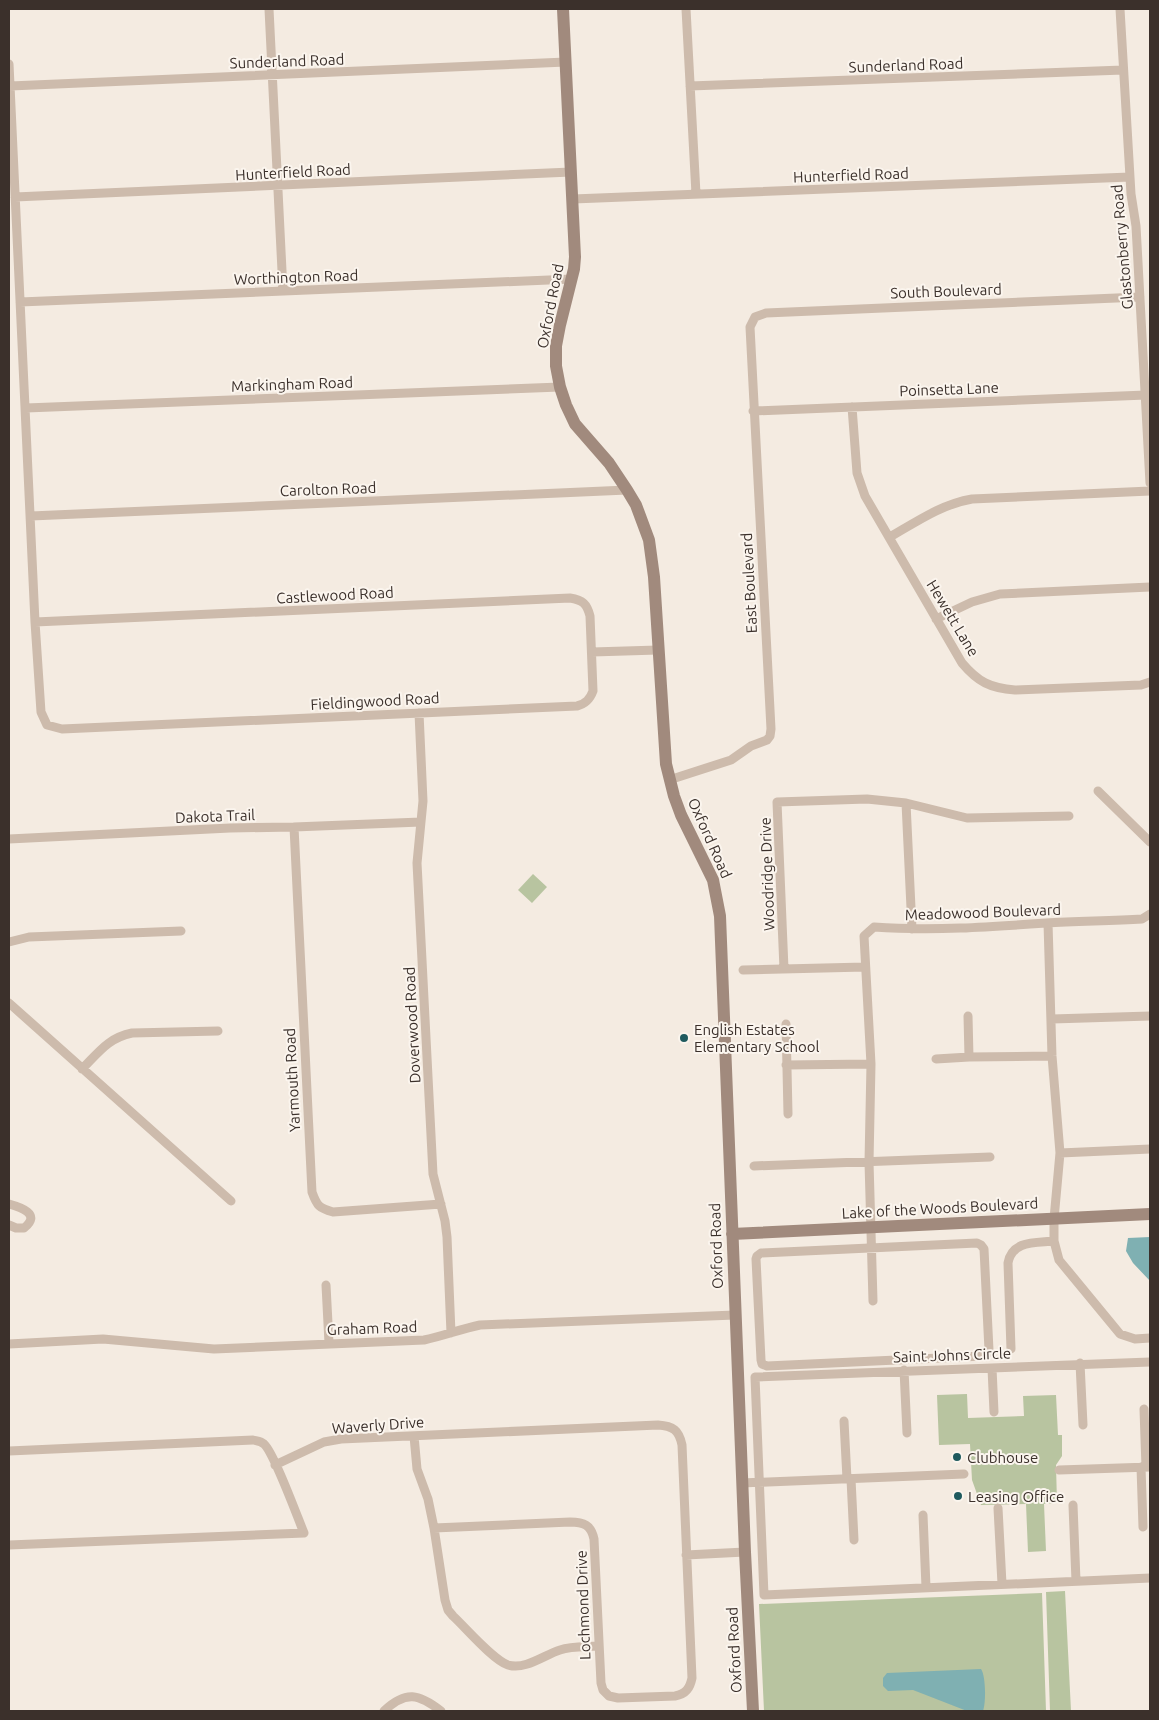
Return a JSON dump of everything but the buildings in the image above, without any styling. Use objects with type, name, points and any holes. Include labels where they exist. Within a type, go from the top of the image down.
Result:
[{"type":"street","points":[[269,9],[283,291]]},
{"type":"street","name":"Oxford Road","points":[[563,9],[575,257],[572,279],[556,346],[556,366],[560,387],[574,424],[609,463],[627,490],[644,523],[652,556],[664,746],[669,780],[681,815],[709,869],[720,916],[734,1315],[753,1711]]},
{"type":"street","points":[[686,9],[696,194]]},
{"type":"street","name":"Glastonberry Road","points":[[1120,9],[1130,177],[1136,226],[1150,483]]},
{"type":"street","name":"Sunderland Road","points":[[10,86],[566,62]]},
{"type":"street","points":[[9,64],[35,622]]},
{"type":"street","name":"Sunderland Road","points":[[690,86],[1124,70]]},
{"type":"street","name":"Hunterfield Road","points":[[15,197],[571,172]]},
{"type":"street","name":"Hunterfield Road","points":[[573,199],[1130,177]]},
{"type":"street","name":"Worthington Road","points":[[20,302],[572,279]]},
{"type":"street","name":"South Boulevard","points":[[755,317],[766,313],[1140,297]]},
{"type":"street","name":"East Boulevard","points":[[669,780],[731,760],[751,746],[767,740],[770,736],[750,328],[755,317]]},
{"type":"street","name":"Markingham Road","points":[[26,408],[560,387]]},
{"type":"street","name":"Poinsetta Lane","points":[[753,411],[1146,395]]},
{"type":"street","name":"Hewett Lane","points":[[852,407],[856,473],[865,496],[936,619],[972,675],[998,689],[1015,690],[1140,685],[1150,682]]},
{"type":"street","name":"Carolton Road","points":[[31,516],[627,490]]},
{"type":"street","points":[[890,537],[938,510],[960,501],[1150,491]]},
{"type":"street","points":[[936,619],[972,602],[1000,594],[1150,588]]},
{"type":"street","name":"Castlewood Road","points":[[35,622],[570,598],[581,600],[588,606],[592,652]]},
{"type":"street","name":"Fieldingwood Road","points":[[35,622],[41,712],[47,724],[62,729],[577,706],[590,698],[593,691],[592,652]]},
{"type":"street","points":[[592,652],[658,650]]},
{"type":"street","name":"Doverwood Road","points":[[419,713],[423,801],[417,863],[433,1174],[447,1237],[451,1333]]},
{"type":"street","points":[[1098,791],[1150,842]]},
{"type":"street","name":"Woodridge Drive","points":[[784,968],[777,802],[867,799],[906,803],[967,818],[1069,816]]},
{"type":"street","points":[[906,803],[912,929]]},
{"type":"street","name":"Dakota Trail","points":[[9,839],[230,828],[421,822]]},
{"type":"street","name":"Yarmouth Road","points":[[294,827],[312,1192],[316,1204],[324,1210],[333,1212],[441,1204]]},
{"type":"street","name":"Meadowood Boulevard","points":[[873,1301],[869,1162],[871,1064],[864,936],[874,927],[966,929],[1048,923],[1142,920],[1150,914]]},
{"type":"street","points":[[1048,923],[1052,1056],[1060,1153],[1054,1219],[1054,1241],[1058,1260],[1120,1334],[1135,1339],[1150,1338]]},
{"type":"street","points":[[9,942],[29,937],[181,931]]},
{"type":"street","points":[[743,970],[865,967]]},
{"type":"street","points":[[9,1003],[231,1201]]},
{"type":"street","points":[[968,1016],[969,1057]]},
{"type":"street","points":[[1052,1019],[1150,1016]]},
{"type":"street","points":[[786,1024],[788,1114]]},
{"type":"street","points":[[82,1069],[108,1042],[119,1036],[132,1033],[218,1031]]},
{"type":"street","points":[[936,1059],[1052,1056]]},
{"type":"street","points":[[786,1065],[871,1064]]},
{"type":"street","points":[[1060,1153],[1150,1149]]},
{"type":"street","points":[[754,1166],[990,1157]]},
{"type":"street","points":[[9,1204],[23,1208],[29,1213],[30,1218],[29,1223],[24,1228],[16,1228],[9,1225]]},
{"type":"street","name":"Lake of the Woods Boulevard","points":[[732,1234],[1150,1214]]},
{"type":"street","points":[[1011,1349],[1009,1256],[1022,1245],[1054,1241]]},
{"type":"street","points":[[978,1243],[981,1245],[984,1249],[989,1350],[987,1354],[973,1357],[767,1366],[762,1364],[757,1256],[761,1253],[871,1248],[978,1243]]},
{"type":"street","points":[[326,1285],[329,1344]]},
{"type":"street","name":"Graham Road","points":[[9,1344],[103,1340],[214,1349],[424,1340],[480,1325],[734,1315]]},
{"type":"street","name":"Saint Johns Circle","points":[[738,1377],[1080,1363],[1150,1362]]},
{"type":"street","points":[[1080,1363],[1083,1425]]},
{"type":"street","points":[[992,1368],[994,1412]]},
{"type":"street","points":[[904,1370],[907,1433]]},
{"type":"street","points":[[755,1377],[764,1595]]},
{"type":"street","points":[[1143,1527],[1146,1467],[1144,1409]]},
{"type":"street","points":[[844,1421],[854,1540]]},
{"type":"street","name":"Waverly Drive","points":[[275,1465],[324,1442],[342,1439],[669,1426],[676,1429],[680,1435],[682,1445],[686,1554]]},
{"type":"street","points":[[414,1436],[417,1469],[428,1499],[445,1600],[448,1610],[453,1616],[498,1659],[517,1666],[527,1664],[560,1650],[598,1646]]},
{"type":"street","points":[[9,1451],[253,1440],[262,1442],[266,1446],[275,1465],[304,1532],[9,1545]]},
{"type":"street","points":[[1059,1470],[1146,1467]]},
{"type":"street","points":[[742,1483],[964,1474]]},
{"type":"street","points":[[1073,1505],[1076,1581]]},
{"type":"street","points":[[998,1508],[1002,1584]]},
{"type":"street","points":[[922,1515],[926,1588]]},
{"type":"street","name":"Lochmond Drive","points":[[434,1528],[570,1522],[586,1524],[592,1532],[594,1539],[600,1683],[603,1690],[609,1696],[618,1698],[676,1696],[683,1695],[687,1690],[692,1678],[686,1554]]},
{"type":"street","points":[[686,1554],[745,1552]]},
{"type":"street","points":[[747,1595],[1150,1578]]},
{"type":"street","points":[[384,1711],[398,1700],[408,1697],[418,1697],[426,1700],[441,1711]]},
{"type":"green space","points":[[533,874],[547,887],[532,903],[518,890]]},
{"type":"green space","points":[[967,1394],[968,1418],[1024,1416],[1023,1396],[1056,1395],[1058,1435],[1062,1435],[1062,1456],[1056,1465],[1057,1503],[1044,1504],[1046,1551],[1028,1552],[1026,1504],[981,1505],[972,1480],[970,1444],[939,1445],[937,1395]]},
{"type":"green space","points":[[1065,1591],[1071,1711],[1050,1711],[1046,1592]]},
{"type":"green space","points":[[1042,1593],[1046,1711],[764,1711],[759,1604]]},
{"type":"water","points":[[1150,1237],[1150,1281],[1133,1263],[1126,1251],[1128,1238]]},
{"type":"water","points":[[981,1669],[985,1690],[983,1711],[967,1711],[913,1690],[888,1691],[883,1686],[883,1678],[887,1673]]},
{"type":"place","name":"English Estates Elementary School","points":[[684,1038]]},
{"type":"place","name":"Clubhouse","points":[[957,1457]]},
{"type":"place","name":"Leasing Office","points":[[958,1496]]}]
